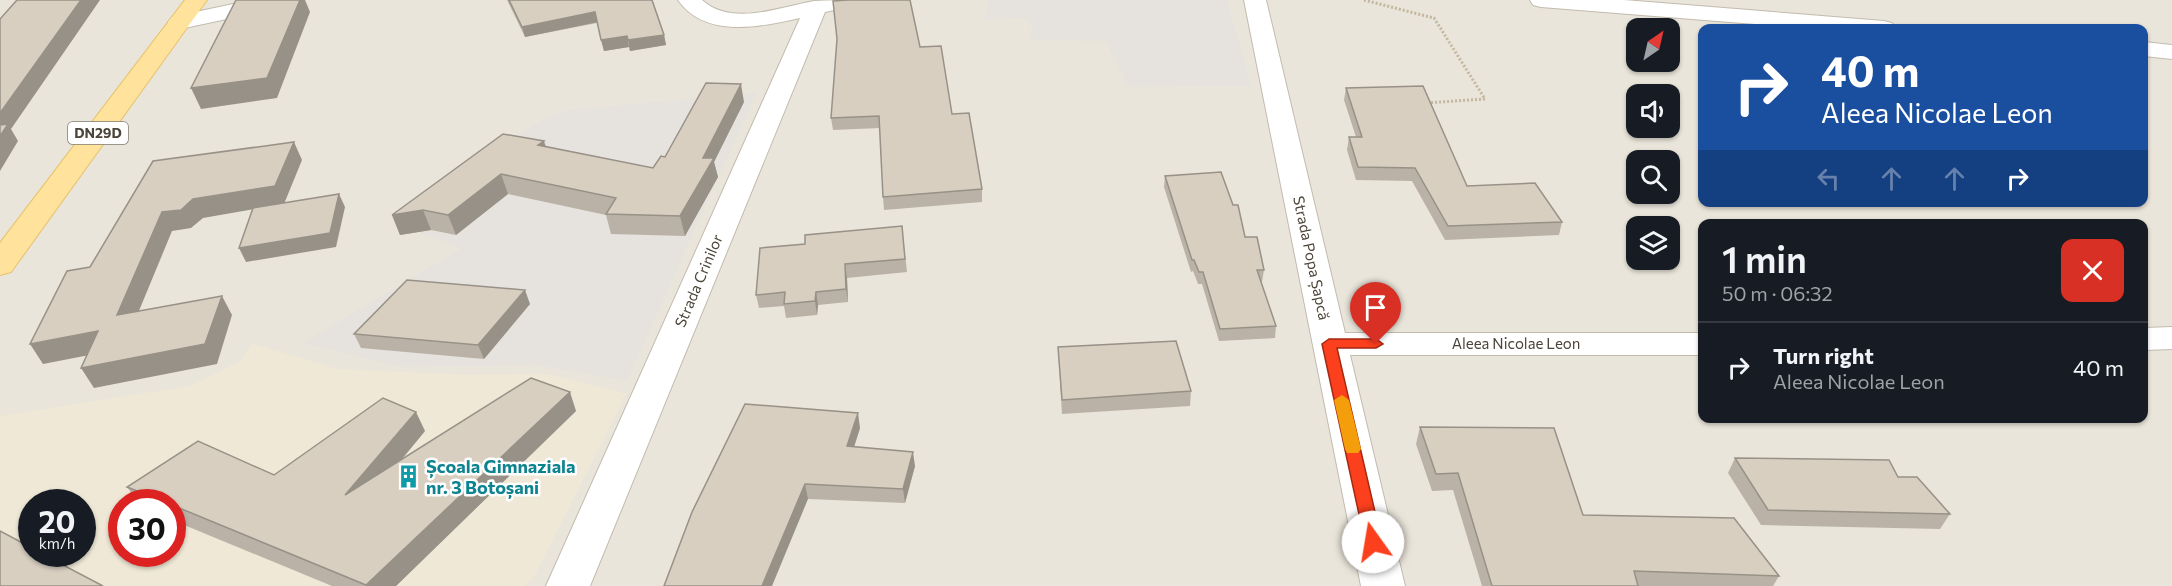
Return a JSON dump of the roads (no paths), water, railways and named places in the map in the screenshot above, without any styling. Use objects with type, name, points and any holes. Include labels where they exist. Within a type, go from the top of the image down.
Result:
[{"type":"main road","name":"DN29D","points":[[0,265],[196,0]]},
{"type":"street","points":[[180,22],[284,0]]},
{"type":"street","points":[[689,0],[695,8],[712,16],[732,19],[755,19],[850,0]]},
{"type":"street","name":"Strada Popa Șapcă","points":[[1255,0],[1383,586]]},
{"type":"street","points":[[1541,0],[1835,24]]},
{"type":"street","name":"Strada Crinilor","points":[[568,586],[816,7]]},
{"type":"street","points":[[2148,49],[2172,52]]},
{"type":"street","points":[[2148,339],[2172,338]]},
{"type":"street","name":"Aleea Nicolae Leon","points":[[1329,344],[1698,344]]},
{"type":"place","name":"Școala Gimnaziala nr. 3 Botoșani","points":[[408,477]]}]
